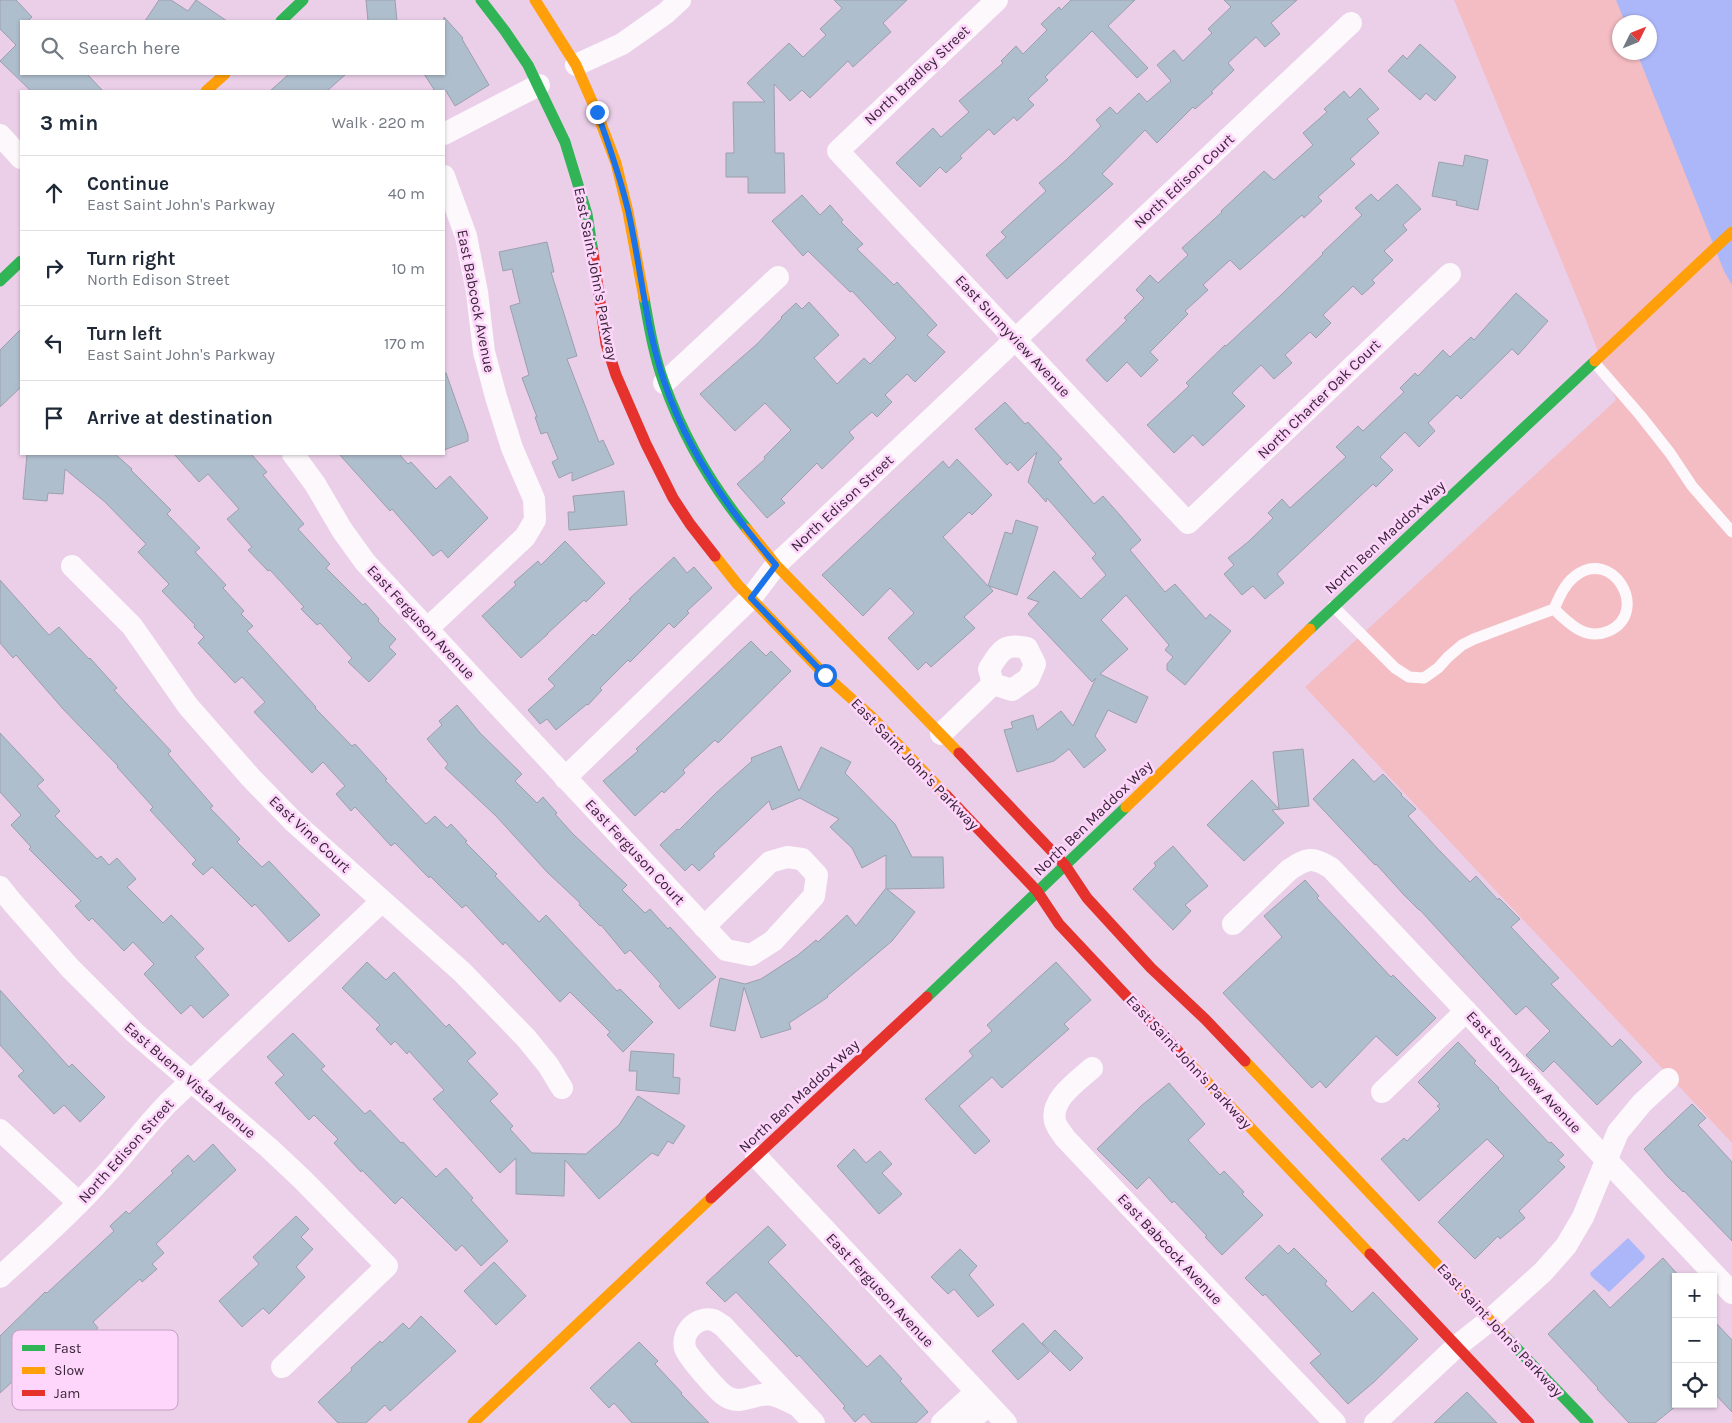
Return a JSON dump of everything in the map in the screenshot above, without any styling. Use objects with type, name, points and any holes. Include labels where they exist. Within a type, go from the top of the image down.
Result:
[{"type":"main road","points":[[282,20],[303,0]]},
{"type":"main road","name":"East Saint John's Parkway","points":[[481,0],[517,48],[539,85],[565,142],[587,214],[606,344],[616,375],[646,444],[673,498],[690,524],[707,547],[751,598],[825,675],[872,717],[1037,891],[1060,924],[1529,1423]]},
{"type":"main road","name":"East Saint John's Parkway","points":[[535,0],[576,65],[597,112],[616,163],[628,212],[650,333],[664,383],[683,428],[710,478],[735,514],[776,565],[941,734],[1065,865],[1092,903],[1151,968],[1205,1019],[1588,1423]]},
{"type":"main road","points":[[207,90],[224,75]]},
{"type":"main road","name":"North Ben Maddox Way","points":[[473,1423],[901,1022],[1333,606],[1732,232]]},
{"type":"main road","points":[[0,281],[20,262]]},
{"type":"street","points":[[576,65],[622,44],[666,13],[680,0]]},
{"type":"street","name":"North Bradley Street","points":[[838,151],[997,0]]},
{"type":"street","name":"North Edison Court","points":[[1017,340],[1351,23]]},
{"type":"street","points":[[445,133],[539,85]]},
{"type":"street","points":[[0,134],[20,157]]},
{"type":"street","name":"East Sunnyview Avenue","points":[[838,151],[1188,523]]},
{"type":"street","name":"East Babcock Avenue","points":[[427,629],[525,537],[535,520],[534,499],[512,448],[484,352],[477,292],[466,236],[445,179]]},
{"type":"street","name":"North Charter Oak Court","points":[[1188,523],[1450,274]]},
{"type":"street","points":[[664,383],[778,277]]},
{"type":"street","name":"North Edison Street","points":[[566,778],[751,598],[776,565],[1017,340]]},
{"type":"street","name":"East Ferguson Avenue","points":[[294,455],[315,484],[342,530],[365,562],[566,778]]},
{"type":"street","name":"East Vine Court","points":[[72,566],[132,626],[188,706],[252,779],[294,822],[462,972],[526,1038],[548,1065],[562,1088]]},
{"type":"street","points":[[941,734],[993,684]]},
{"type":"street","name":"East Ferguson Court","points":[[566,778],[704,927],[726,950],[751,955],[773,941],[814,896],[817,875],[802,859],[787,856],[770,862],[704,927]]},
{"type":"street","name":"East Sunnyview Avenue","points":[[1233,924],[1289,870],[1305,860],[1321,861],[1331,868],[1732,1293]]},
{"type":"street","name":"East Buena Vista Avenue","points":[[0,887],[57,954],[135,1033],[303,1180],[387,1266],[282,1367]]},
{"type":"street","name":"North Edison Street","points":[[0,1277],[98,1184],[144,1127],[382,901]]},
{"type":"street","points":[[1382,1092],[1466,1011]]},
{"type":"street","name":"East Babcock Avenue","points":[[1092,1068],[1067,1092],[1056,1106],[1055,1122],[1065,1138],[1335,1423]]},
{"type":"street","points":[[1375,1423],[1457,1346],[1490,1320],[1543,1272],[1566,1246],[1583,1218],[1618,1132],[1642,1103],[1668,1079]]},
{"type":"street","points":[[0,1130],[79,1203]]},
{"type":"street","name":"East Ferguson Avenue","points":[[756,1156],[1006,1423]]},
{"type":"street","points":[[798,1406],[772,1395],[759,1394],[747,1400],[735,1400],[724,1396],[690,1357],[685,1347],[685,1336],[692,1325],[702,1320],[713,1320],[723,1326],[814,1423]]},
{"type":"street","points":[[942,1423],[982,1398]]},
{"type":"street","points":[[968,1423],[982,1398]]},
{"type":"lane","points":[[1594,362],[1640,415],[1670,453],[1692,486],[1732,532]]},
{"type":"lane","points":[[1333,606],[1395,668],[1409,677],[1424,678],[1438,668],[1448,656],[1462,645],[1554,609],[1562,591],[1573,577],[1586,569],[1598,568],[1610,572],[1621,582],[1628,607],[1624,618],[1615,628],[1602,634],[1585,634],[1568,623],[1554,609]]},
{"type":"shaded area","points":[[1454,0],[1732,0],[1732,1143],[1305,687],[1616,400],[1586,320]]},
{"type":"water","points":[[1616,0],[1732,0],[1732,285],[1724,271],[1640,60],[1657,60],[1657,15],[1622,15]]},
{"type":"water","points":[[1628,1238],[1645,1256],[1644,1259],[1609,1292],[1590,1273]]},
{"type":"building","points":[[0,0],[16,0],[32,17],[29,20],[20,20],[20,75],[88,75],[102,90],[30,90],[0,61],[16,45],[0,29]]},
{"type":"building","points":[[159,0],[171,0],[188,11],[196,0],[226,20],[146,20]]},
{"type":"building","points":[[366,0],[395,0],[397,20],[368,20]]},
{"type":"building","points":[[834,0],[907,0],[883,23],[891,32],[853,67],[848,61],[810,98],[802,90],[790,101],[774,84],[775,153],[784,153],[785,193],[748,193],[748,177],[726,177],[726,153],[734,153],[733,102],[765,102],[747,83],[789,43],[803,57],[826,35],[820,29],[842,8]]},
{"type":"building","points":[[1071,0],[1135,0],[1108,26],[1148,68],[1137,78],[1092,31],[1045,77],[1048,80],[1028,99],[1034,105],[1017,121],[1014,117],[994,135],[989,129],[960,156],[962,158],[946,173],[940,167],[920,187],[896,163],[933,128],[941,137],[969,112],[959,101],[1003,63],[1001,61],[1016,46],[1023,54],[1047,30],[1041,24],[1059,7],[1061,10]]},
{"type":"building","points":[[1224,0],[1297,0],[1271,23],[1280,34],[1265,47],[1256,37],[1228,63],[1234,70],[1211,92],[1213,93],[1195,109],[1193,107],[1157,143],[1145,130],[1102,174],[1113,184],[1007,279],[986,255],[1006,237],[1001,232],[1046,191],[1039,183],[1101,126],[1096,120],[1110,107],[1117,114],[1139,93],[1147,102],[1171,81],[1157,65],[1174,50],[1183,61],[1212,33],[1208,29],[1231,7]]},
{"type":"building","points":[[444,17],[463,38],[489,85],[455,106],[446,91],[434,90],[425,75],[445,75]]},
{"type":"building","points":[[1420,44],[1456,77],[1435,101],[1426,93],[1420,100],[1388,71],[1403,55],[1407,59]]},
{"type":"building","points":[[288,75],[345,75],[328,90],[271,90]]},
{"type":"building","points":[[1360,88],[1379,109],[1367,119],[1379,133],[1350,159],[1355,164],[1318,197],[1322,201],[1304,218],[1302,215],[1240,270],[1230,260],[1203,285],[1208,290],[1185,311],[1188,314],[1150,352],[1158,360],[1141,377],[1127,362],[1107,382],[1086,360],[1127,320],[1124,318],[1144,298],[1136,290],[1150,275],[1158,283],[1188,255],[1182,248],[1264,171],[1274,180],[1313,145],[1303,133],[1327,112],[1324,109],[1344,91],[1350,98]]},
{"type":"building","points":[[1465,155],[1488,160],[1478,210],[1456,205],[1457,201],[1432,196],[1439,162],[1463,166]]},
{"type":"building","points":[[1397,184],[1421,209],[1403,225],[1407,230],[1384,251],[1393,260],[1372,280],[1375,283],[1362,295],[1353,286],[1323,315],[1331,323],[1316,338],[1310,332],[1285,355],[1292,363],[1274,379],[1261,365],[1232,393],[1245,406],[1203,446],[1193,435],[1174,453],[1147,425],[1189,386],[1186,383],[1282,294],[1362,215],[1355,208],[1371,194],[1378,201]]},
{"type":"building","points":[[802,195],[820,215],[830,205],[843,220],[841,222],[863,244],[857,249],[894,285],[897,282],[937,325],[927,335],[945,352],[915,382],[907,374],[885,395],[892,402],[877,417],[872,412],[849,432],[854,438],[822,469],[817,463],[781,499],[785,503],[767,518],[737,484],[765,459],[764,457],[791,430],[765,403],[735,431],[700,394],[757,344],[796,303],[802,309],[809,302],[839,335],[814,358],[837,384],[864,358],[870,364],[896,338],[852,291],[850,292],[808,251],[803,256],[772,221]]},
{"type":"building","points":[[547,242],[554,272],[551,272],[577,356],[567,359],[599,442],[603,440],[614,464],[572,481],[572,472],[559,478],[552,462],[558,459],[547,432],[541,434],[535,417],[537,417],[522,378],[529,375],[510,306],[520,303],[512,269],[503,271],[499,252]]},
{"type":"building","points":[[1516,293],[1548,321],[1518,355],[1512,349],[1461,399],[1457,395],[1428,423],[1435,431],[1419,447],[1405,432],[1380,457],[1393,470],[1376,487],[1373,484],[1277,574],[1284,583],[1265,599],[1253,586],[1242,595],[1224,574],[1234,565],[1228,558],[1273,518],[1268,513],[1282,499],[1290,508],[1346,457],[1336,447],[1358,426],[1363,431],[1404,392],[1400,388],[1415,373],[1418,376],[1443,350],[1450,357],[1471,337],[1474,340]]},
{"type":"building","points":[[20,330],[20,388],[0,407],[0,350]]},
{"type":"building","points":[[445,373],[468,435],[468,441],[445,450]]},
{"type":"building","points":[[1005,402],[1025,424],[1028,422],[1062,459],[1058,462],[1094,504],[1103,496],[1141,540],[1130,550],[1165,592],[1175,584],[1206,619],[1210,614],[1231,631],[1185,685],[1167,670],[1167,664],[1173,657],[1165,650],[1169,645],[1126,595],[1101,620],[1128,649],[1100,674],[1148,697],[1136,723],[1108,710],[1095,736],[1106,750],[1084,768],[1069,749],[1054,761],[1017,772],[1004,730],[1013,728],[1011,722],[1033,715],[1037,730],[1061,711],[1073,726],[1096,678],[1092,682],[1028,614],[1039,602],[1027,598],[1054,571],[1081,599],[1106,575],[1092,558],[1096,554],[1047,498],[1046,502],[1028,482],[1037,452],[1018,471],[1010,462],[1007,465],[975,429]]},
{"type":"building","points":[[27,455],[116,455],[171,510],[167,514],[200,548],[195,552],[226,585],[223,588],[244,611],[241,614],[253,626],[247,631],[315,708],[352,746],[355,744],[426,824],[435,816],[447,828],[451,824],[467,841],[465,842],[497,874],[495,876],[539,922],[546,915],[617,991],[620,989],[653,1022],[623,1052],[607,1035],[610,1032],[570,992],[560,1002],[505,942],[503,945],[466,905],[462,908],[395,843],[391,846],[355,807],[351,811],[336,794],[345,786],[323,762],[312,773],[254,712],[265,702],[242,677],[235,683],[198,643],[204,637],[162,591],[169,584],[138,552],[146,544],[105,502],[65,469],[63,494],[48,493],[47,501],[23,499]]},
{"type":"building","points":[[175,455],[252,455],[267,472],[263,475],[304,524],[298,529],[330,564],[326,568],[363,605],[365,603],[379,619],[378,621],[396,639],[389,647],[396,654],[369,682],[348,662],[352,658],[320,623],[317,625],[301,609],[304,607],[270,570],[268,571],[248,550],[252,547],[227,519],[239,509],[208,474],[199,482]]},
{"type":"building","points":[[340,455],[400,455],[408,464],[411,462],[436,489],[450,476],[488,518],[448,558],[441,550],[433,556],[392,509],[390,511]]},
{"type":"building","points":[[957,459],[992,495],[972,515],[969,512],[943,537],[988,586],[1005,532],[1012,534],[1016,520],[1038,527],[1017,595],[989,586],[993,591],[964,617],[975,628],[931,667],[926,662],[918,670],[888,638],[914,613],[890,588],[863,616],[822,575],[943,461],[949,468]]},
{"type":"building","points":[[624,491],[627,525],[569,530],[568,512],[575,512],[573,496]]},
{"type":"building","points":[[565,541],[605,583],[586,602],[584,600],[521,658],[482,616],[516,585],[514,582],[538,561],[541,565]]},
{"type":"building","points":[[674,557],[687,573],[694,567],[712,588],[687,611],[689,613],[674,628],[669,623],[630,662],[628,660],[600,688],[602,690],[588,705],[556,730],[547,719],[540,724],[528,710],[555,686],[548,679],[593,634],[595,636],[631,600],[629,599]]},
{"type":"building","points":[[0,580],[49,635],[59,627],[90,658],[117,688],[114,690],[171,751],[168,754],[213,806],[210,808],[240,839],[237,842],[262,867],[269,861],[320,915],[289,942],[255,904],[252,907],[212,867],[203,875],[192,864],[196,860],[150,810],[153,807],[118,766],[63,709],[16,655],[13,658],[0,643]]},
{"type":"building","points":[[751,641],[766,656],[771,651],[791,671],[718,743],[715,740],[683,770],[685,773],[664,793],[662,791],[635,816],[603,781],[638,751],[636,749]]},
{"type":"building","points":[[457,705],[480,733],[522,774],[515,781],[537,803],[543,797],[573,834],[627,885],[622,890],[645,913],[650,909],[668,929],[670,927],[716,977],[679,1009],[659,986],[661,984],[630,950],[625,954],[601,925],[547,872],[496,816],[445,768],[448,764],[427,739],[442,725],[439,721]]},
{"type":"building","points":[[0,733],[44,780],[37,786],[60,811],[55,816],[97,859],[101,856],[109,865],[117,858],[136,879],[127,887],[163,923],[171,915],[204,949],[195,957],[229,995],[203,1018],[191,1005],[181,1014],[144,974],[154,964],[133,942],[124,951],[92,918],[89,921],[75,906],[81,901],[29,849],[31,847],[11,825],[21,815],[0,792]]},
{"type":"building","points":[[781,746],[799,791],[821,747],[851,762],[845,773],[895,824],[912,857],[943,857],[944,888],[887,889],[915,912],[892,941],[828,997],[789,1023],[791,1029],[761,1038],[744,987],[735,1031],[710,1026],[720,978],[745,984],[761,979],[798,955],[816,940],[818,942],[847,915],[856,926],[886,888],[886,855],[862,868],[852,848],[830,827],[839,819],[800,798],[772,810],[769,801],[713,854],[715,856],[699,871],[692,864],[685,871],[660,845],[677,829],[679,830],[752,761],[751,758]]},
{"type":"building","points":[[1303,749],[1309,806],[1272,810],[1284,823],[1244,861],[1207,825],[1252,780],[1279,809],[1273,752]]},
{"type":"building","points":[[1353,759],[1374,782],[1383,774],[1416,809],[1408,816],[1437,848],[1470,882],[1476,876],[1498,900],[1499,898],[1520,919],[1511,927],[1559,978],[1551,984],[1612,1047],[1620,1039],[1642,1062],[1597,1105],[1554,1061],[1543,1072],[1526,1055],[1550,1031],[1526,1006],[1516,1015],[1420,910],[1313,799]]},
{"type":"building","points":[[1173,846],[1208,886],[1185,905],[1191,911],[1173,930],[1133,889],[1156,866],[1154,863]]},
{"type":"building","points":[[1305,880],[1319,896],[1317,898],[1391,977],[1393,975],[1436,1018],[1397,1056],[1376,1036],[1326,1088],[1320,1081],[1312,1088],[1223,993],[1282,937],[1264,916]]},
{"type":"building","points":[[367,962],[386,980],[394,972],[446,1027],[449,1024],[476,1053],[467,1061],[498,1094],[490,1101],[513,1126],[510,1129],[532,1153],[586,1154],[619,1125],[638,1096],[685,1126],[673,1144],[668,1141],[658,1156],[652,1153],[599,1199],[565,1160],[564,1196],[516,1194],[516,1158],[500,1173],[433,1099],[444,1090],[409,1051],[407,1054],[395,1041],[391,1045],[376,1029],[380,1025],[342,988]]},
{"type":"building","points":[[1056,962],[1091,1000],[1064,1024],[1069,1029],[1002,1088],[992,1077],[959,1106],[990,1141],[975,1154],[925,1099],[973,1056],[969,1051],[992,1031],[987,1025]]},
{"type":"building","points":[[0,990],[69,1067],[72,1064],[105,1097],[80,1122],[64,1105],[54,1114],[18,1076],[24,1071],[0,1045]]},
{"type":"building","points":[[293,1033],[325,1066],[321,1069],[365,1114],[370,1110],[436,1177],[446,1168],[473,1198],[471,1200],[508,1241],[481,1266],[462,1245],[456,1251],[402,1197],[395,1204],[334,1143],[338,1139],[314,1115],[309,1120],[275,1083],[284,1075],[267,1057]]},
{"type":"building","points":[[1458,1042],[1498,1089],[1549,1143],[1551,1142],[1564,1155],[1558,1160],[1565,1167],[1519,1211],[1525,1218],[1500,1239],[1498,1236],[1475,1259],[1438,1222],[1504,1156],[1487,1139],[1419,1201],[1381,1159],[1404,1138],[1407,1141],[1440,1109],[1437,1106],[1440,1104],[1418,1082]]},
{"type":"building","points":[[631,1051],[674,1054],[673,1077],[680,1078],[679,1094],[636,1090],[637,1071],[629,1071]]},
{"type":"building","points":[[1169,1083],[1205,1124],[1188,1140],[1220,1175],[1224,1171],[1244,1192],[1242,1194],[1263,1215],[1222,1255],[1205,1237],[1207,1236],[1174,1201],[1172,1203],[1149,1177],[1137,1189],[1097,1149],[1141,1106]]},
{"type":"building","points":[[1692,1104],[1706,1118],[1698,1125],[1732,1162],[1732,1241],[1667,1176],[1644,1149]]},
{"type":"building","points":[[213,1144],[236,1170],[156,1244],[164,1253],[152,1264],[157,1269],[142,1282],[140,1279],[93,1322],[98,1328],[96,1330],[12,1330],[12,1382],[0,1393],[0,1336],[45,1292],[47,1293],[114,1231],[110,1226],[126,1211],[129,1214],[173,1173],[171,1171],[188,1155],[194,1162]]},
{"type":"building","points":[[854,1149],[866,1163],[880,1151],[892,1164],[882,1173],[902,1194],[879,1214],[837,1166]]},
{"type":"building","points":[[296,1216],[309,1229],[301,1237],[313,1249],[296,1267],[305,1277],[269,1314],[263,1308],[242,1327],[219,1301],[259,1264],[253,1257]]},
{"type":"building","points":[[768,1226],[786,1245],[768,1262],[867,1367],[880,1355],[928,1412],[916,1423],[872,1423],[864,1414],[855,1422],[843,1408],[845,1406],[799,1355],[797,1357],[736,1292],[725,1302],[706,1283]]},
{"type":"building","points":[[1279,1245],[1288,1254],[1294,1248],[1327,1281],[1325,1284],[1352,1312],[1373,1292],[1418,1339],[1374,1382],[1348,1404],[1310,1363],[1321,1354],[1265,1294],[1263,1296],[1245,1278]]},
{"type":"building","points":[[960,1249],[977,1266],[969,1275],[994,1305],[978,1317],[954,1289],[948,1294],[931,1277]]},
{"type":"building","points":[[1663,1258],[1676,1273],[1672,1273],[1672,1408],[1674,1408],[1655,1423],[1629,1423],[1548,1334],[1594,1290],[1610,1308]]},
{"type":"building","points":[[494,1262],[526,1296],[496,1325],[464,1291]]},
{"type":"building","points":[[421,1316],[456,1351],[390,1411],[385,1405],[366,1423],[338,1423],[318,1402],[380,1341],[382,1343],[403,1323],[409,1329]]},
{"type":"building","points":[[1023,1323],[1049,1352],[1018,1380],[992,1351]]},
{"type":"building","points":[[1717,1324],[1732,1340],[1732,1412],[1717,1396]]},
{"type":"building","points":[[1055,1330],[1083,1358],[1070,1371],[1042,1343]]},
{"type":"building","points":[[639,1342],[658,1361],[655,1364],[709,1423],[632,1423],[614,1403],[609,1408],[590,1388]]},
{"type":"building","points":[[1467,1392],[1497,1423],[1434,1423]]},
{"type":"traffic: fast","points":[[282,20],[303,0]]},
{"type":"traffic: fast","points":[[481,0],[528,65],[565,142],[587,214],[593,252]]},
{"type":"traffic: fast","points":[[0,281],[20,262]]},
{"type":"traffic: fast","points":[[644,298],[657,362],[680,422],[710,478],[747,529]]},
{"type":"traffic: fast","points":[[1310,629],[1595,361]]},
{"type":"traffic: fast","points":[[927,997],[1126,807]]},
{"type":"traffic: fast","points":[[1504,1335],[1588,1423]]},
{"type":"traffic: slow","points":[[535,0],[576,65],[616,163],[628,212],[644,298]]},
{"type":"traffic: slow","points":[[207,90],[224,75]]},
{"type":"traffic: slow","points":[[1595,361],[1732,232]]},
{"type":"traffic: slow","points":[[747,529],[776,565],[959,753]]},
{"type":"traffic: slow","points":[[715,556],[738,585],[825,675],[872,717],[946,795]]},
{"type":"traffic: slow","points":[[1126,807],[1310,629]]},
{"type":"traffic: slow","points":[[1178,1051],[1370,1254]]},
{"type":"traffic: slow","points":[[1245,1061],[1504,1335]]},
{"type":"traffic: slow","points":[[473,1423],[711,1198]]},
{"type":"traffic: jam","points":[[593,252],[606,344],[616,375],[646,444],[673,498],[715,556]]},
{"type":"traffic: jam","points":[[959,753],[1065,865],[1087,898],[1151,968],[1205,1019],[1245,1061]]},
{"type":"traffic: jam","points":[[946,795],[1037,891],[1059,924],[1178,1051]]},
{"type":"traffic: jam","points":[[711,1198],[927,997]]},
{"type":"traffic: jam","points":[[1370,1254],[1529,1423]]},
{"type":"route","points":[[597,112],[616,163],[628,212],[650,333],[664,383],[683,428],[710,478],[760,547],[776,565],[751,598],[825,675]]}]
